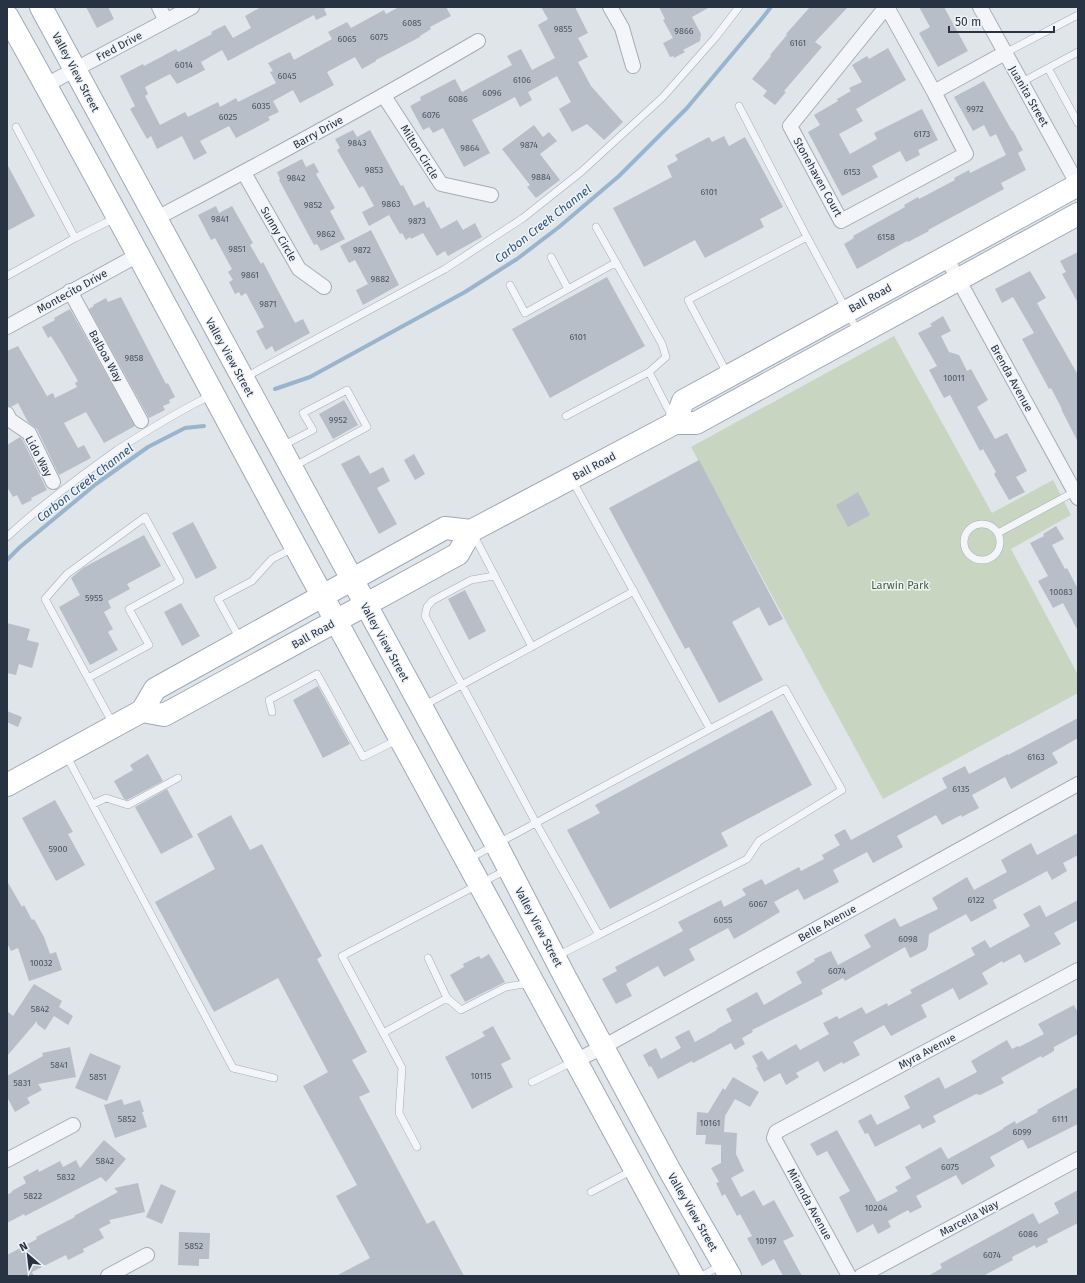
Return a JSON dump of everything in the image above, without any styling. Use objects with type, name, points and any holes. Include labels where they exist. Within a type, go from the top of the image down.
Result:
[{"type":"main road","name":"Valley View Street","points":[[41,7],[351,580],[496,844],[670,1171],[726,1270]]},
{"type":"main road","points":[[7,16],[46,85],[465,861],[575,1060],[633,1170],[693,1276]]},
{"type":"main road","name":"Ball Road","points":[[675,423],[683,401],[1078,185]]},
{"type":"main road","name":"Ball Road","points":[[142,711],[164,715],[458,554],[471,531],[675,423],[696,423],[1078,214]]},
{"type":"main road","points":[[7,785],[142,711],[155,689],[445,528],[471,531]]},
{"type":"street","points":[[159,7],[166,21]]},
{"type":"street","name":"Fred Drive","points":[[46,85],[192,7]]},
{"type":"street","points":[[610,7],[622,28],[634,66]]},
{"type":"street","points":[[886,7],[934,92],[1005,53]]},
{"type":"street","name":"Stonehaven Court","points":[[886,7],[790,126],[841,221],[966,154],[934,92]]},
{"type":"street","name":"Juanita Street","points":[[980,7],[1078,185]]},
{"type":"street","name":"Barry Drive","points":[[155,219],[244,173],[384,96],[478,41]]},
{"type":"street","name":"Milton Circle","points":[[384,96],[441,184],[491,195]]},
{"type":"street","name":"Sunny Circle","points":[[244,173],[299,269],[324,287]]},
{"type":"street","name":"Montecito Drive","points":[[7,327],[70,291],[138,255]]},
{"type":"street","name":"Brenda Avenue","points":[[946,257],[1076,495]]},
{"type":"street","name":"Balboa Way","points":[[70,291],[141,421]]},
{"type":"street","name":"Lido Way","points":[[7,414],[10,420],[29,433],[53,482]]},
{"type":"street","name":"Belle Avenue","points":[[575,1060],[603,1047],[1078,784]]},
{"type":"street","name":"Myra Avenue","points":[[776,1132],[1078,970]]},
{"type":"street","points":[[7,1160],[73,1125]]},
{"type":"street","name":"Miranda Avenue","points":[[776,1132],[774,1138],[776,1142],[849,1276]]},
{"type":"street","name":"Marcella Way","points":[[861,1276],[1078,1159]]},
{"type":"street","points":[[108,1276],[147,1255]]},
{"type":"lane","points":[[242,379],[445,269],[523,218],[581,172],[663,97],[715,38],[739,7]]},
{"type":"lane","points":[[1005,53],[1078,15]]},
{"type":"lane","points":[[1022,82],[1078,53]]},
{"type":"lane","points":[[1048,68],[1078,123]]},
{"type":"lane","points":[[739,106],[859,334]]},
{"type":"lane","points":[[16,127],[75,238]]},
{"type":"lane","points":[[7,276],[117,216]]},
{"type":"lane","points":[[566,416],[650,372],[666,357],[662,344],[596,227]]},
{"type":"lane","points":[[728,376],[688,300],[807,237]]},
{"type":"lane","points":[[551,257],[568,289]]},
{"type":"lane","points":[[510,286],[525,313],[616,263]]},
{"type":"lane","points":[[650,372],[675,423]]},
{"type":"lane","points":[[279,447],[313,430],[303,413],[347,390],[367,427],[291,468]]},
{"type":"lane","points":[[7,536],[51,499],[150,428],[186,407],[214,395]]},
{"type":"lane","points":[[571,478],[710,729]]},
{"type":"lane","points":[[998,534],[1076,495]]},
{"type":"lane","points":[[88,678],[149,645],[129,609],[180,581],[145,517],[68,574],[45,599],[114,726]]},
{"type":"lane","points":[[984,524],[990,526],[998,534],[1000,546],[993,556],[988,559],[976,559],[967,552],[964,540],[969,530],[973,526],[984,524]]},
{"type":"lane","points":[[471,531],[532,647]]},
{"type":"lane","points":[[241,641],[218,599],[252,581],[272,559],[295,547]]},
{"type":"lane","points":[[494,576],[471,580],[432,601],[427,607],[426,616],[536,823],[599,934]]},
{"type":"lane","points":[[421,707],[634,591]]},
{"type":"lane","points":[[272,712],[269,700],[317,674],[363,757],[399,738]]},
{"type":"lane","points":[[465,861],[785,689],[842,790],[759,841],[747,859],[555,957]]},
{"type":"lane","points":[[65,753],[233,1068],[274,1078]]},
{"type":"lane","points":[[93,804],[106,798],[128,805],[178,778]]},
{"type":"lane","points":[[417,1147],[399,1113],[402,1068],[342,956],[508,868]]},
{"type":"lane","points":[[428,958],[447,998],[461,1010],[506,987],[532,982]]},
{"type":"lane","points":[[383,1033],[447,998]]},
{"type":"lane","points":[[532,1082],[575,1060]]},
{"type":"lane","points":[[591,1192],[633,1170]]},
{"type":"lane","points":[[702,1276],[726,1270]]},
{"type":"green space","name":"Larwin Park","points":[[894,336],[992,513],[1053,480],[1071,515],[1011,549],[1078,675],[1078,693],[883,799],[691,447]]},
{"type":"building","points":[[86,7],[108,7],[114,19],[97,28]]},
{"type":"building","points":[[261,7],[328,7],[324,9],[327,15],[316,20],[314,15],[228,61],[222,50],[201,62],[205,70],[177,84],[170,74],[145,87],[148,94],[145,96],[160,125],[185,112],[188,117],[218,102],[220,107],[236,98],[238,102],[276,83],[270,72],[273,71],[268,63],[290,52],[294,60],[332,39],[328,32],[347,22],[351,28],[384,10],[386,14],[399,7],[446,7],[451,16],[430,27],[431,29],[420,37],[362,69],[355,57],[327,72],[334,85],[300,103],[293,90],[273,101],[279,112],[268,117],[270,120],[236,138],[229,126],[200,141],[207,153],[194,160],[182,136],[157,149],[151,136],[147,139],[130,109],[135,106],[120,76],[143,64],[144,66],[176,49],[178,52],[212,34],[211,32],[225,25],[233,38],[251,28],[245,16]]},
{"type":"building","points":[[541,7],[575,7],[588,33],[578,38],[588,57],[578,62],[591,86],[623,122],[604,140],[587,124],[572,132],[559,109],[571,102],[557,76],[528,92],[532,100],[520,107],[515,97],[472,120],[490,153],[464,167],[443,128],[433,133],[429,127],[423,130],[410,106],[421,100],[420,97],[455,79],[462,92],[512,65],[507,56],[521,49],[532,70],[555,58],[538,25],[548,19]]},
{"type":"building","points":[[659,7],[710,7],[692,17],[701,34],[700,41],[683,50],[685,52],[674,58],[673,56],[670,57],[663,43],[673,38],[663,20],[665,19]]},
{"type":"building","points":[[810,7],[848,7],[815,42],[822,47],[784,91],[786,92],[775,105],[763,96],[767,91],[752,79],[787,35],[786,34]]},
{"type":"building","points":[[919,7],[944,7],[968,51],[938,67],[919,33],[930,27]]},
{"type":"building","points":[[888,48],[906,80],[856,109],[863,121],[839,134],[850,154],[877,139],[874,133],[922,109],[938,140],[918,150],[920,155],[906,162],[900,151],[872,166],[878,177],[842,196],[808,132],[820,125],[814,115],[838,101],[837,99],[851,91],[849,88],[862,82],[852,65],[867,56],[869,59]]},
{"type":"building","points":[[984,81],[1023,150],[1018,153],[1026,170],[1001,183],[1004,189],[857,269],[844,244],[854,238],[853,236],[905,207],[904,205],[918,197],[919,199],[955,180],[954,178],[969,170],[970,173],[1006,155],[996,134],[990,137],[984,125],[973,131],[954,97]]},
{"type":"building","points":[[534,125],[543,137],[549,132],[557,141],[540,154],[560,180],[536,198],[527,187],[530,185],[502,149]]},
{"type":"building","points":[[353,130],[357,137],[370,130],[401,186],[403,185],[414,206],[424,201],[441,229],[457,220],[463,230],[475,223],[482,237],[448,256],[445,251],[437,256],[423,233],[411,239],[410,237],[406,240],[402,233],[400,234],[389,215],[369,226],[362,212],[374,206],[363,186],[359,188],[337,150],[340,148],[335,139]]},
{"type":"building","points":[[724,136],[729,146],[745,137],[783,207],[760,219],[764,227],[705,258],[695,240],[644,267],[613,208],[672,177],[667,166],[678,160],[675,155],[709,137],[712,142]]},
{"type":"building","points":[[302,159],[306,167],[314,163],[319,172],[316,174],[335,208],[330,211],[345,239],[321,251],[317,244],[314,245],[279,180],[280,179],[277,172]]},
{"type":"building","points":[[7,164],[35,216],[7,231]]},
{"type":"building","points":[[216,206],[219,213],[232,206],[253,243],[250,245],[261,264],[263,262],[295,323],[303,319],[310,333],[275,352],[272,346],[266,350],[256,331],[264,327],[246,293],[241,296],[239,292],[235,294],[229,282],[233,280],[228,272],[232,269],[215,238],[211,240],[198,215]]},
{"type":"building","points":[[371,230],[399,285],[363,305],[356,290],[368,284],[355,260],[349,263],[340,246]]},
{"type":"building","points":[[1078,252],[1078,303],[1062,274],[1066,272],[1060,261]]},
{"type":"building","points":[[1030,271],[1046,298],[1037,303],[1078,375],[1078,442],[1051,388],[1049,389],[1022,339],[1034,333],[1013,297],[1002,303],[995,289]]},
{"type":"building","points":[[607,277],[645,346],[550,398],[512,329]]},
{"type":"building","points":[[121,297],[166,384],[168,383],[175,397],[169,400],[170,403],[163,406],[165,410],[149,418],[89,309],[106,298],[108,302]]},
{"type":"building","points":[[70,309],[135,426],[104,443],[86,412],[64,423],[78,448],[84,445],[91,458],[59,475],[37,429],[28,422],[18,403],[11,407],[7,406],[7,351],[18,346],[47,396],[53,393],[55,398],[77,387],[75,383],[78,381],[51,336],[48,338],[42,327]]},
{"type":"building","points":[[943,316],[951,331],[941,336],[949,352],[959,355],[967,371],[971,369],[988,400],[977,407],[995,439],[1007,433],[1027,471],[1016,477],[1025,492],[1009,500],[994,474],[996,472],[983,449],[980,451],[950,395],[944,398],[929,370],[937,366],[918,333],[932,326],[930,324]]},
{"type":"building","points":[[344,400],[358,425],[333,439],[319,414]]},
{"type":"building","points":[[20,437],[47,490],[31,498],[32,500],[22,505],[17,495],[13,497],[7,487],[7,445]]},
{"type":"building","points":[[414,454],[425,474],[415,480],[404,460]]},
{"type":"building","points":[[359,455],[370,474],[383,467],[390,481],[377,488],[397,524],[379,534],[341,464]]},
{"type":"building","points":[[699,460],[783,619],[769,626],[759,607],[732,622],[763,680],[719,703],[689,647],[685,649],[609,508]]},
{"type":"building","points":[[858,492],[870,515],[848,527],[836,505]]},
{"type":"building","points":[[193,522],[217,568],[196,579],[172,533]]},
{"type":"building","points":[[1056,526],[1064,539],[1052,545],[1065,569],[1067,568],[1078,589],[1078,631],[1063,603],[1053,608],[1038,581],[1048,576],[1030,543],[1044,536],[1043,534]]},
{"type":"building","points":[[144,535],[161,566],[127,584],[130,589],[108,601],[111,608],[104,612],[113,629],[108,632],[118,650],[90,665],[59,607],[80,595],[71,578],[83,568]]},
{"type":"building","points":[[465,590],[486,631],[469,640],[448,599]]},
{"type":"building","points":[[181,603],[200,636],[182,646],[164,612]]},
{"type":"building","points":[[7,623],[30,629],[27,640],[39,643],[32,668],[19,664],[16,675],[7,673]]},
{"type":"building","points":[[318,686],[350,744],[323,758],[293,700]]},
{"type":"building","points":[[772,710],[812,785],[721,833],[728,846],[610,909],[567,830],[600,813],[595,805]]},
{"type":"building","points":[[7,711],[22,717],[18,727],[7,722]]},
{"type":"building","points":[[1078,718],[1078,738],[1052,753],[1058,763],[1011,789],[1005,777],[972,795],[979,808],[942,825],[936,815],[897,836],[903,847],[873,863],[867,852],[833,870],[839,882],[804,900],[798,889],[774,902],[780,912],[734,939],[728,928],[689,949],[695,960],[664,977],[658,966],[626,984],[632,996],[616,1004],[602,979],[617,971],[615,967],[683,931],[678,922],[721,900],[724,907],[746,895],[742,889],[762,879],[765,885],[799,867],[801,871],[824,859],[822,855],[840,845],[834,835],[845,829],[851,840],[947,788],[942,778],[965,766],[969,774]]},
{"type":"building","points":[[148,754],[163,781],[127,800],[124,799],[114,781],[133,770],[130,765]]},
{"type":"building","points":[[167,789],[193,837],[161,854],[135,807]]},
{"type":"building","points":[[55,800],[73,832],[68,834],[85,865],[56,881],[22,818]]},
{"type":"building","points":[[231,815],[250,850],[262,844],[322,956],[317,959],[367,1052],[352,1060],[370,1092],[359,1097],[427,1224],[434,1220],[464,1276],[336,1276],[370,1258],[336,1196],[357,1185],[303,1086],[328,1072],[278,978],[214,1012],[155,902],[215,869],[197,834]]},
{"type":"building","points":[[1078,833],[1078,855],[1063,863],[1067,871],[1052,880],[1047,871],[993,900],[997,908],[971,922],[966,914],[929,934],[928,946],[926,950],[910,958],[905,947],[845,981],[843,978],[821,990],[823,994],[752,1030],[753,1032],[742,1038],[745,1044],[735,1050],[731,1043],[658,1079],[651,1066],[649,1067],[643,1055],[656,1048],[661,1059],[681,1048],[675,1037],[689,1030],[695,1042],[732,1021],[726,1009],[757,992],[764,1005],[802,983],[796,972],[815,961],[814,959],[831,951],[838,965],[871,947],[864,935],[895,918],[900,927],[938,909],[932,898],[967,877],[974,890],[1007,872],[1001,860],[1031,843],[1037,855]]},
{"type":"building","points":[[7,881],[22,907],[24,905],[32,920],[34,919],[44,937],[50,954],[56,952],[62,970],[29,981],[18,948],[11,951],[7,943]]},
{"type":"building","points":[[1078,900],[1078,920],[1054,933],[1061,944],[1025,963],[1020,954],[1003,963],[1002,961],[982,973],[988,984],[959,1000],[953,988],[921,1005],[927,1017],[891,1036],[884,1025],[853,1042],[860,1055],[843,1064],[842,1062],[824,1072],[818,1061],[796,1073],[799,1077],[786,1085],[780,1073],[764,1082],[752,1056],[762,1051],[768,1060],[796,1044],[800,1050],[829,1034],[823,1023],[837,1016],[839,1019],[862,1007],[866,1014],[887,1003],[888,1006],[912,993],[910,990],[975,955],[971,948],[985,940],[990,948],[1030,926],[1023,914],[1040,905],[1046,917]]},
{"type":"building","points":[[489,954],[505,982],[465,1002],[450,975],[464,967],[463,964],[479,956],[481,959]]},
{"type":"building","points":[[34,984],[62,1001],[59,1007],[73,1016],[68,1025],[54,1016],[45,1030],[37,1024],[37,1021],[7,1056],[7,1011],[13,1016]]},
{"type":"building","points":[[1074,1005],[1078,1013],[1078,1034],[1054,1047],[1054,1051],[1042,1058],[1041,1056],[1001,1078],[1004,1083],[980,1095],[976,1094],[933,1116],[936,1122],[922,1129],[920,1124],[875,1147],[868,1133],[865,1134],[858,1121],[871,1114],[877,1125],[910,1108],[904,1096],[939,1077],[945,1089],[977,1072],[971,1061],[1007,1040],[1012,1049],[1044,1034],[1038,1024]]},
{"type":"building","points":[[493,1026],[511,1059],[501,1064],[513,1087],[472,1109],[445,1057],[485,1036],[482,1032]]},
{"type":"building","points":[[70,1047],[76,1077],[38,1084],[42,1090],[27,1098],[30,1103],[15,1112],[7,1097],[7,1076],[43,1056],[42,1053]]},
{"type":"building","points":[[90,1053],[121,1066],[107,1101],[75,1088]]},
{"type":"building","points":[[733,1077],[759,1092],[750,1107],[735,1099],[725,1116],[724,1132],[737,1133],[736,1154],[744,1171],[731,1178],[741,1197],[754,1190],[763,1206],[774,1200],[794,1236],[783,1241],[802,1276],[783,1276],[774,1259],[762,1266],[747,1238],[752,1236],[740,1214],[737,1216],[725,1194],[722,1196],[716,1183],[719,1182],[711,1168],[721,1163],[721,1145],[705,1144],[706,1135],[696,1135],[697,1112],[708,1113],[723,1088],[725,1090]]},
{"type":"building","points":[[1078,1087],[1078,1124],[1028,1149],[1023,1140],[1021,1140],[990,1157],[995,1166],[962,1185],[956,1175],[916,1196],[922,1207],[910,1213],[908,1210],[888,1221],[891,1227],[878,1234],[873,1224],[857,1233],[839,1197],[850,1191],[827,1151],[817,1156],[810,1144],[837,1130],[877,1202],[898,1191],[895,1187],[911,1178],[905,1167],[941,1147],[948,1159],[1015,1121],[1016,1124],[1038,1112],[1037,1110]]},
{"type":"building","points":[[122,1099],[124,1105],[140,1100],[147,1127],[115,1138],[104,1105]]},
{"type":"building","points":[[104,1140],[126,1159],[106,1182],[101,1177],[25,1216],[24,1214],[7,1223],[7,1195],[26,1183],[23,1177],[38,1169],[39,1172],[60,1161],[63,1167],[76,1160],[80,1168]]},
{"type":"building","points":[[138,1183],[145,1212],[109,1220],[111,1223],[99,1229],[104,1238],[83,1249],[84,1252],[68,1260],[66,1255],[32,1272],[34,1276],[7,1276],[7,1255],[37,1239],[36,1237],[75,1217],[74,1216],[118,1192],[114,1188]]},
{"type":"building","points":[[161,1184],[176,1191],[162,1224],[146,1217]]},
{"type":"building","points":[[1078,1190],[1078,1223],[1047,1239],[1048,1242],[1036,1248],[1035,1245],[1012,1257],[1013,1260],[983,1276],[928,1276],[942,1268],[940,1264],[1033,1213],[1039,1224],[1059,1213],[1054,1203]]},
{"type":"building","points":[[179,1232],[210,1233],[209,1259],[199,1259],[199,1266],[178,1265]]},
{"type":"waterway","name":"Carbon Creek Channel","points":[[275,389],[310,377],[465,292],[517,259],[559,227],[619,176],[687,108],[771,7]]},
{"type":"waterway","name":"Carbon Creek Channel","points":[[7,560],[20,547],[96,484],[148,447],[185,428],[204,426]]}]
